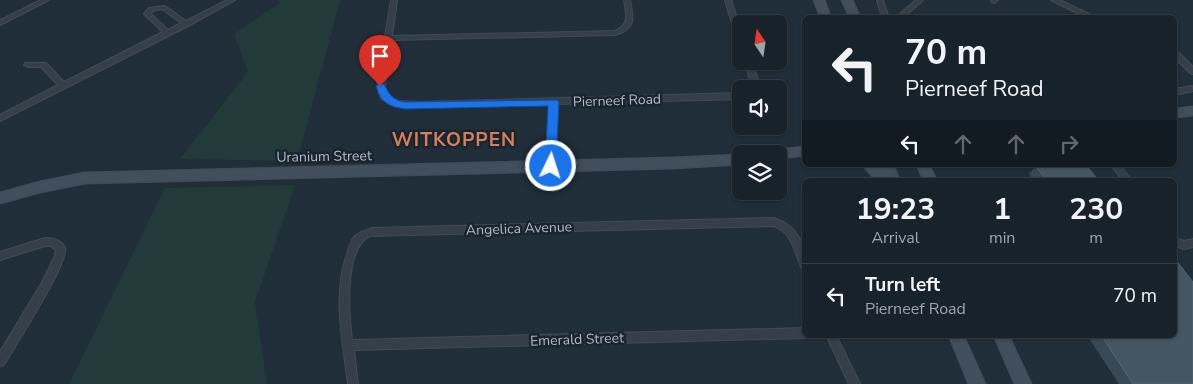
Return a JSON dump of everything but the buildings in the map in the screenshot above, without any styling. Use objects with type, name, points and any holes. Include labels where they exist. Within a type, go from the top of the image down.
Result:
[{"type":"street","points":[[0,23],[46,0]]},
{"type":"street","points":[[0,118],[232,0]]},
{"type":"street","name":"Pierneef Road","points":[[394,0],[380,86],[384,97],[395,104],[554,102],[732,96]]},
{"type":"street","points":[[388,38],[615,33],[625,30],[629,25],[630,15],[627,0]]},
{"type":"street","points":[[728,0],[733,15]]},
{"type":"street","points":[[819,0],[825,15]]},
{"type":"street","points":[[847,0],[854,15]]},
{"type":"street","points":[[880,0],[885,15]]},
{"type":"street","points":[[902,15],[920,0]]},
{"type":"street","points":[[1054,0],[1087,15]]},
{"type":"street","points":[[168,33],[147,14],[151,9],[163,7],[186,24]]},
{"type":"street","points":[[1177,56],[1193,71]]},
{"type":"street","points":[[28,65],[43,65],[63,86]]},
{"type":"street","points":[[1177,92],[1192,89]]},
{"type":"street","points":[[551,166],[554,102]]},
{"type":"street","points":[[1177,112],[1193,111]]},
{"type":"street","points":[[1177,119],[1193,117]]},
{"type":"street","points":[[787,153],[802,152]]},
{"type":"street","name":"Uranium Street","points":[[0,198],[40,187],[86,178],[673,163],[732,160]]},
{"type":"street","points":[[872,167],[882,178]]},
{"type":"street","points":[[1116,167],[1125,178]]},
{"type":"street","name":"Angelica Avenue","points":[[353,384],[344,319],[343,292],[345,273],[357,239],[372,232],[774,222],[784,225],[794,236],[802,258]]},
{"type":"street","points":[[0,256],[45,242],[52,242],[61,249],[61,256],[0,361]]},
{"type":"street","points":[[1177,243],[1184,245],[1193,243]]},
{"type":"street","name":"Emerald Street","points":[[348,345],[802,333]]},
{"type":"street","points":[[832,338],[855,384]]},
{"type":"street","points":[[957,338],[977,384]]},
{"type":"street","points":[[1002,338],[1023,384]]},
{"type":"green space","points":[[278,0],[340,0],[297,161],[180,159],[248,72],[234,34],[280,3]]},
{"type":"green space","points":[[295,185],[255,302],[267,384],[69,384],[165,188]]},
{"type":"district","name":"WITKOPPEN","points":[[454,139]]},
{"type":"route","points":[[380,86],[384,97],[389,101],[405,105],[554,102],[551,166]]}]
